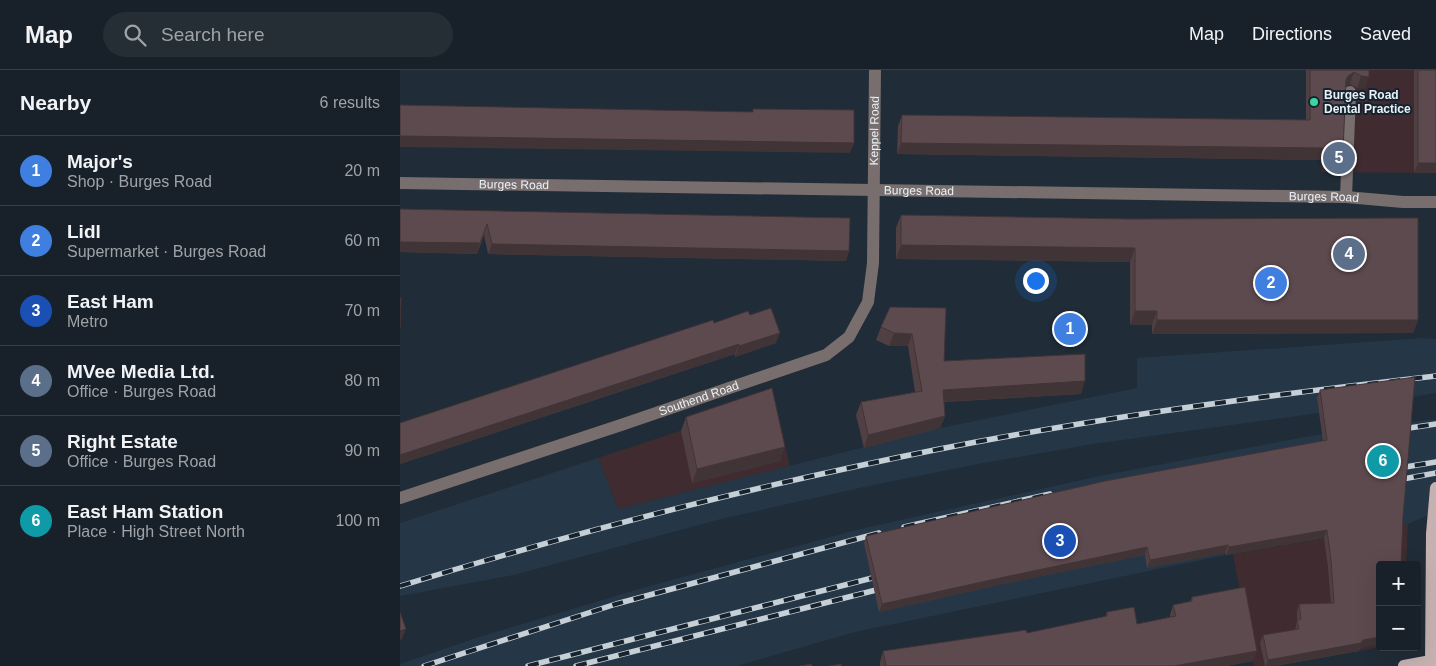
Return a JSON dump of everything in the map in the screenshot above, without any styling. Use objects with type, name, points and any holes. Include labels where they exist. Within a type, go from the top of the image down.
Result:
[{"type":"main road","points":[[1404,666],[1431,664],[1432,534],[1436,488]]},
{"type":"street","name":"Keppel Road","points":[[874,191],[875,70]]},
{"type":"street","points":[[1346,197],[1350,92]]},
{"type":"street","name":"Burges Road","points":[[400,183],[1346,197],[1403,202],[1436,202]]},
{"type":"street","name":"Southend Road","points":[[400,498],[826,355],[848,337],[868,302],[873,263],[874,191]]},
{"type":"shaded area","points":[[1333,70],[1436,70],[1436,173],[1321,172],[1322,72]]},
{"type":"shaded area","points":[[1424,338],[1436,339],[1436,393],[1319,413],[1093,444],[978,464],[721,519],[514,575],[400,596],[400,523],[598,458],[618,509],[940,428],[1137,388],[1137,358]]},
{"type":"shaded area","points":[[774,400],[790,466],[618,509],[598,458]]},
{"type":"shaded area","points":[[1436,419],[1436,512],[1408,524],[1226,555],[855,632],[737,666],[400,666],[400,664],[479,637],[642,588],[860,529],[1099,476],[1310,436]]},
{"type":"shaded area","points":[[1408,524],[1406,561],[1376,561],[1376,648],[1274,666],[1254,666],[1233,554]]},
{"type":"building","points":[[1310,70],[1369,70],[1369,77],[1361,76],[1354,72],[1346,80],[1343,152],[1325,152],[1325,148],[901,143],[902,115],[1310,120]]},
{"type":"building","points":[[1418,70],[1436,70],[1436,163],[1418,163]]},
{"type":"building","points":[[400,105],[753,112],[753,109],[854,110],[854,143],[400,136]]},
{"type":"building","points":[[400,209],[850,218],[849,251],[492,244],[487,224],[480,243],[400,242]]},
{"type":"building","points":[[901,215],[1128,219],[1418,218],[1418,320],[1157,320],[1157,311],[1135,311],[1135,248],[901,245]]},
{"type":"building","points":[[890,307],[946,308],[944,361],[1085,354],[1085,381],[943,390],[945,416],[868,435],[861,402],[922,391],[912,334],[894,333],[881,327]]},
{"type":"building","points":[[771,308],[780,333],[739,346],[739,344],[400,455],[400,423],[713,320],[714,323],[748,311],[750,315]]},
{"type":"building","points":[[1415,377],[1401,561],[1376,561],[1376,638],[1363,640],[1361,643],[1268,660],[1263,635],[1299,629],[1297,621],[1301,619],[1299,604],[1334,603],[1327,530],[1229,547],[1228,545],[1150,560],[1147,547],[882,604],[866,536],[1105,481],[1327,440],[1320,390]]},
{"type":"building","points":[[772,388],[785,447],[697,469],[686,417]]},
{"type":"building","points":[[1245,587],[1257,651],[1174,666],[886,666],[883,651],[1026,630],[1027,633],[1107,616],[1107,612],[1134,607],[1137,624],[1176,616],[1173,605],[1192,601],[1192,597]]},
{"type":"building","points":[[400,612],[406,629],[400,631]]},
{"type":"railway","points":[[400,586],[513,552],[685,506],[930,451],[1002,437],[1218,403],[1436,376]]},
{"type":"railway","points":[[1396,430],[1436,424]]},
{"type":"railway","points":[[1393,469],[1436,462]]},
{"type":"railway","points":[[1392,481],[1436,473]]},
{"type":"railway","points":[[904,527],[1050,494]]},
{"type":"railway","points":[[424,666],[616,604],[879,533]]},
{"type":"railway","points":[[528,666],[884,575]]},
{"type":"railway","points":[[576,666],[888,587]]},
{"type":"place","name":"Burges Road Dental Practice","points":[[1314,102]]},
{"type":"place","name":"Right Estate","points":[[1339,158]]},
{"type":"place","name":"MVee Media Ltd.","points":[[1349,254]]},
{"type":"place","name":"Lidl","points":[[1271,283]]},
{"type":"place","name":"Major's","points":[[1070,329]]},
{"type":"place","name":"East Ham Station","points":[[1383,461]]},
{"type":"place","name":"East Ham","points":[[1060,541]]}]
